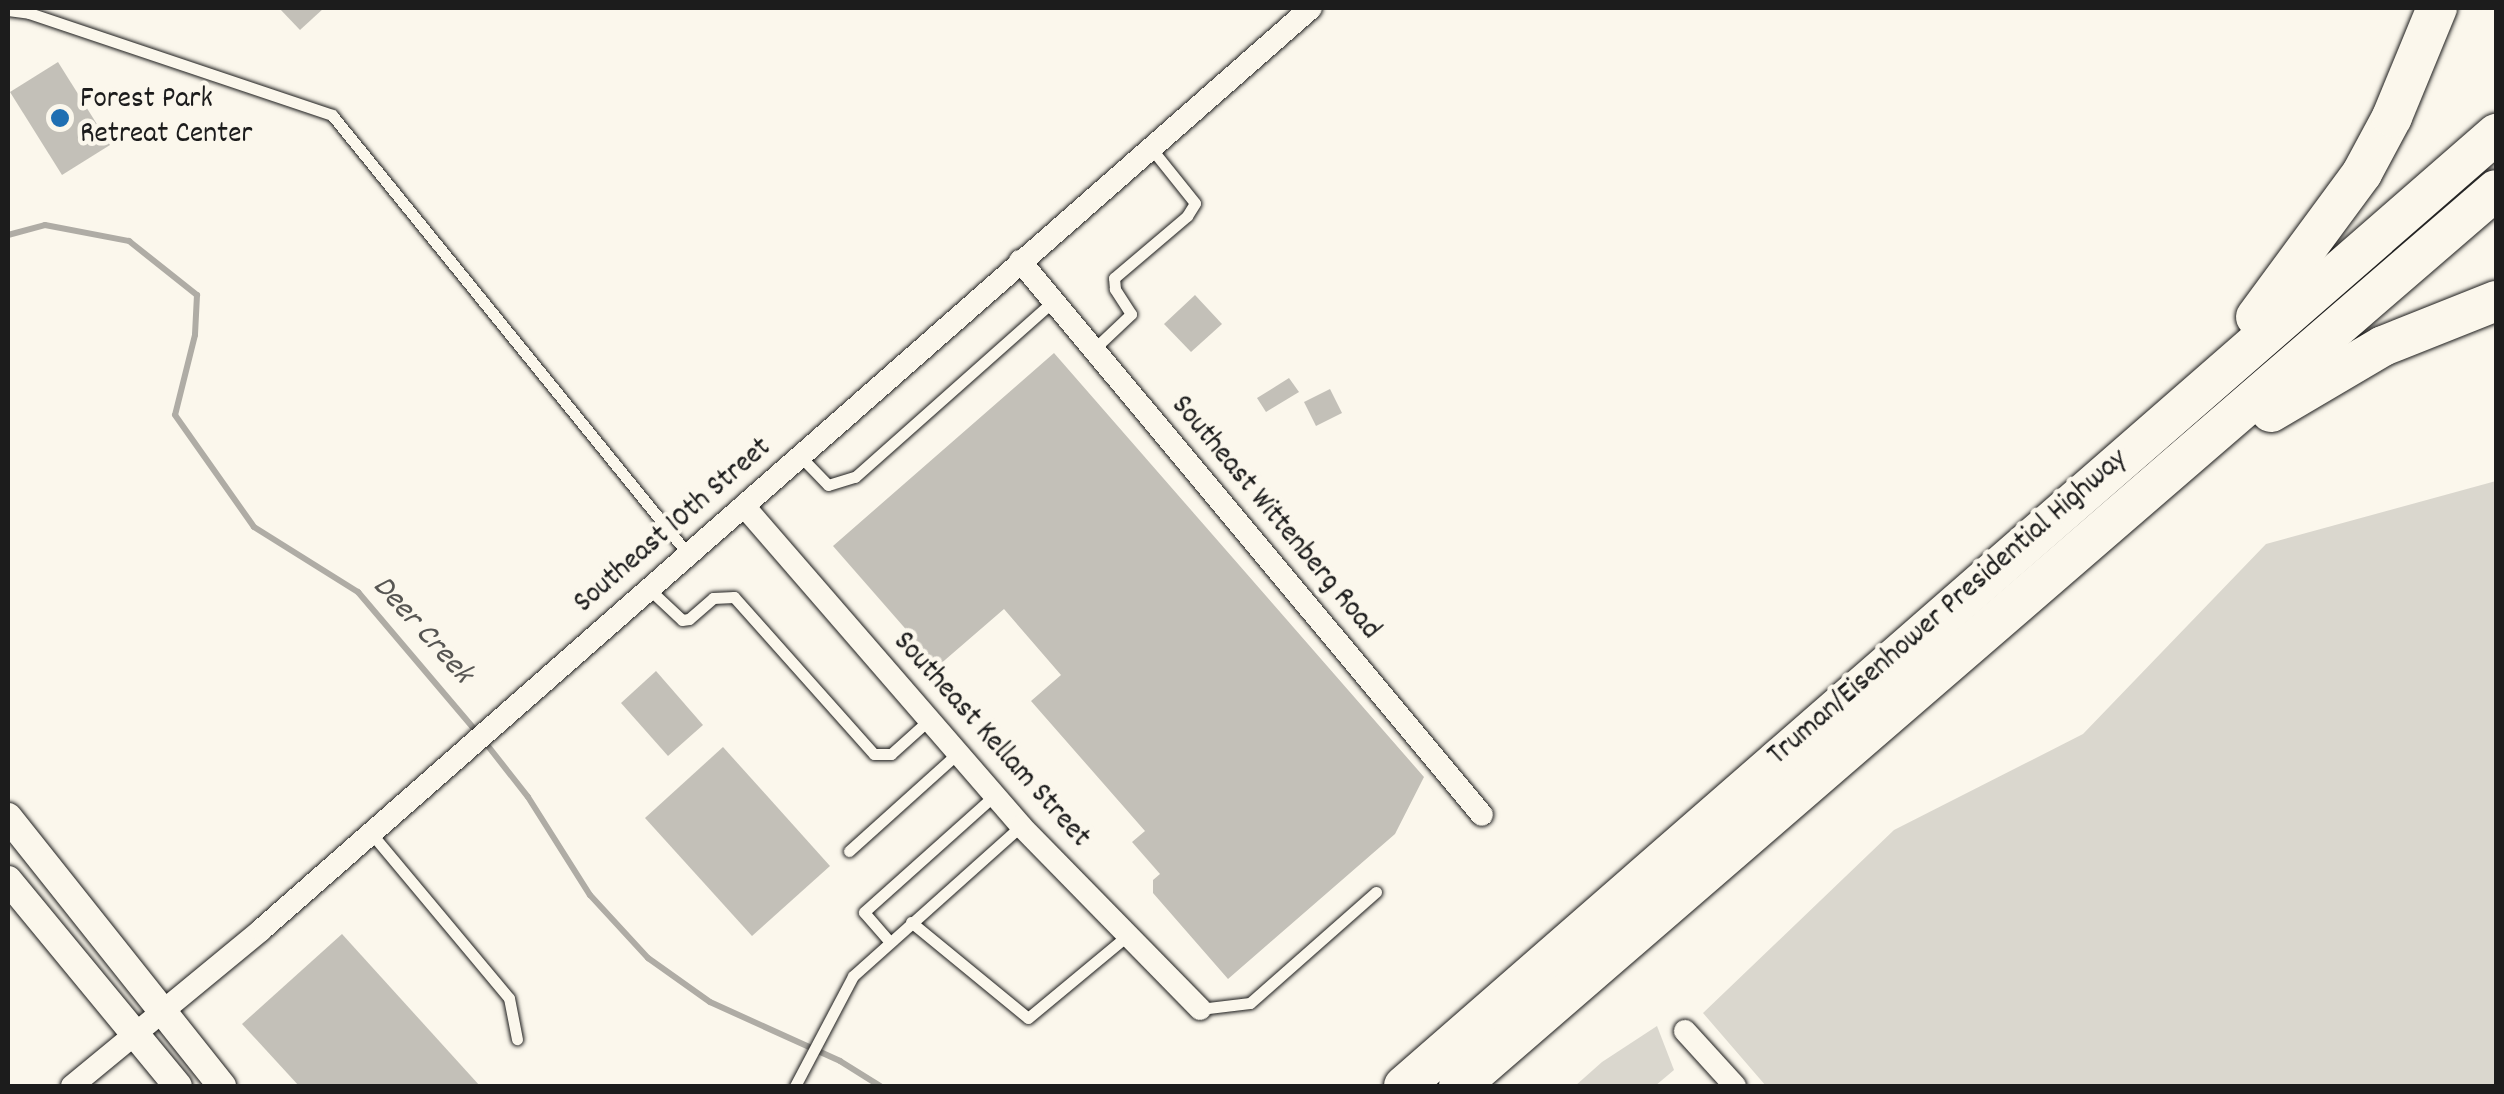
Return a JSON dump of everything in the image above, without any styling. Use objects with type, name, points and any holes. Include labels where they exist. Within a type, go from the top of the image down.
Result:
[{"type":"highway","points":[[2158,428],[2270,300],[2332,219],[2392,117],[2437,8]]},
{"type":"highway","name":"Truman/Eisenhower Presidential Highway","points":[[1406,1085],[2496,134]]},
{"type":"highway","name":"Truman/Eisenhower Presidential Highway","points":[[1459,1086],[2496,190]]},
{"type":"highway","points":[[2123,513],[2322,379],[2383,346],[2496,301]]},
{"type":"street","name":"Southeast 10th Street","points":[[84,1083],[134,1031],[371,833],[1311,8]]},
{"type":"street","name":"Southeast Wittenberg Road","points":[[1020,261],[1482,815]]},
{"type":"street","name":"Southeast Kellam Street","points":[[744,506],[1021,826],[1200,1009]]},
{"type":"street","points":[[8,818],[222,1086]]},
{"type":"street","points":[[8,880],[178,1086]]},
{"type":"street","points":[[1685,1030],[1735,1086]]},
{"type":"lane","points":[[8,10],[28,13],[332,116],[688,554]]},
{"type":"lane","points":[[1094,350],[1131,314],[1115,290],[1114,278],[1187,216],[1196,203],[1151,148]]},
{"type":"lane","points":[[800,456],[828,485],[855,477],[1053,301]]},
{"type":"lane","points":[[649,589],[682,620],[689,620],[714,598],[734,596],[874,754],[891,754],[930,719]]},
{"type":"lane","points":[[849,851],[959,752]]},
{"type":"lane","points":[[889,941],[864,912],[995,795]]},
{"type":"lane","points":[[796,1086],[842,993],[889,941],[1021,826]]},
{"type":"lane","points":[[371,833],[510,998],[517,1038]]},
{"type":"lane","points":[[1200,1009],[1250,1003],[1376,892]]},
{"type":"lane","points":[[912,922],[1028,1018],[1128,935]]},
{"type":"shaded area","points":[[2496,481],[2496,1086],[1766,1086],[1703,1013],[1894,830],[2083,734],[2266,544]]},
{"type":"shaded area","points":[[1657,1026],[1674,1070],[1655,1086],[1575,1086],[1602,1062]]},
{"type":"building","name":"Forest Park Retreat Center","points":[[279,8],[324,8],[300,30]]},
{"type":"building","name":"Forest Park Retreat Center","points":[[58,62],[110,145],[62,175],[10,92]]},
{"type":"building","points":[[1195,295],[1222,324],[1191,352],[1164,324]]},
{"type":"building","points":[[1054,353],[1424,777],[1395,834],[1228,979],[1153,893],[1153,880],[1160,874],[1132,842],[1145,831],[1031,701],[1061,675],[1004,609],[938,666],[833,546]]},
{"type":"building","points":[[1289,378],[1299,392],[1266,412],[1257,398]]},
{"type":"building","points":[[1330,389],[1342,413],[1316,426],[1304,402]]},
{"type":"building","points":[[656,671],[703,725],[668,756],[621,703]]},
{"type":"building","points":[[723,747],[830,866],[752,936],[645,818]]},
{"type":"building","points":[[342,934],[480,1086],[299,1086],[242,1024]]},
{"type":"waterway","name":"Deer Creek","points":[[8,235],[45,225],[129,241],[197,295],[195,335],[175,415],[254,527],[358,592],[476,731]]},
{"type":"waterway","name":"Deer Creek","points":[[484,741],[528,797],[590,895],[648,958],[710,1002],[840,1061],[880,1086]]},
{"type":"place","name":"Forest Park Retreat Center","points":[[60,118]]}]
